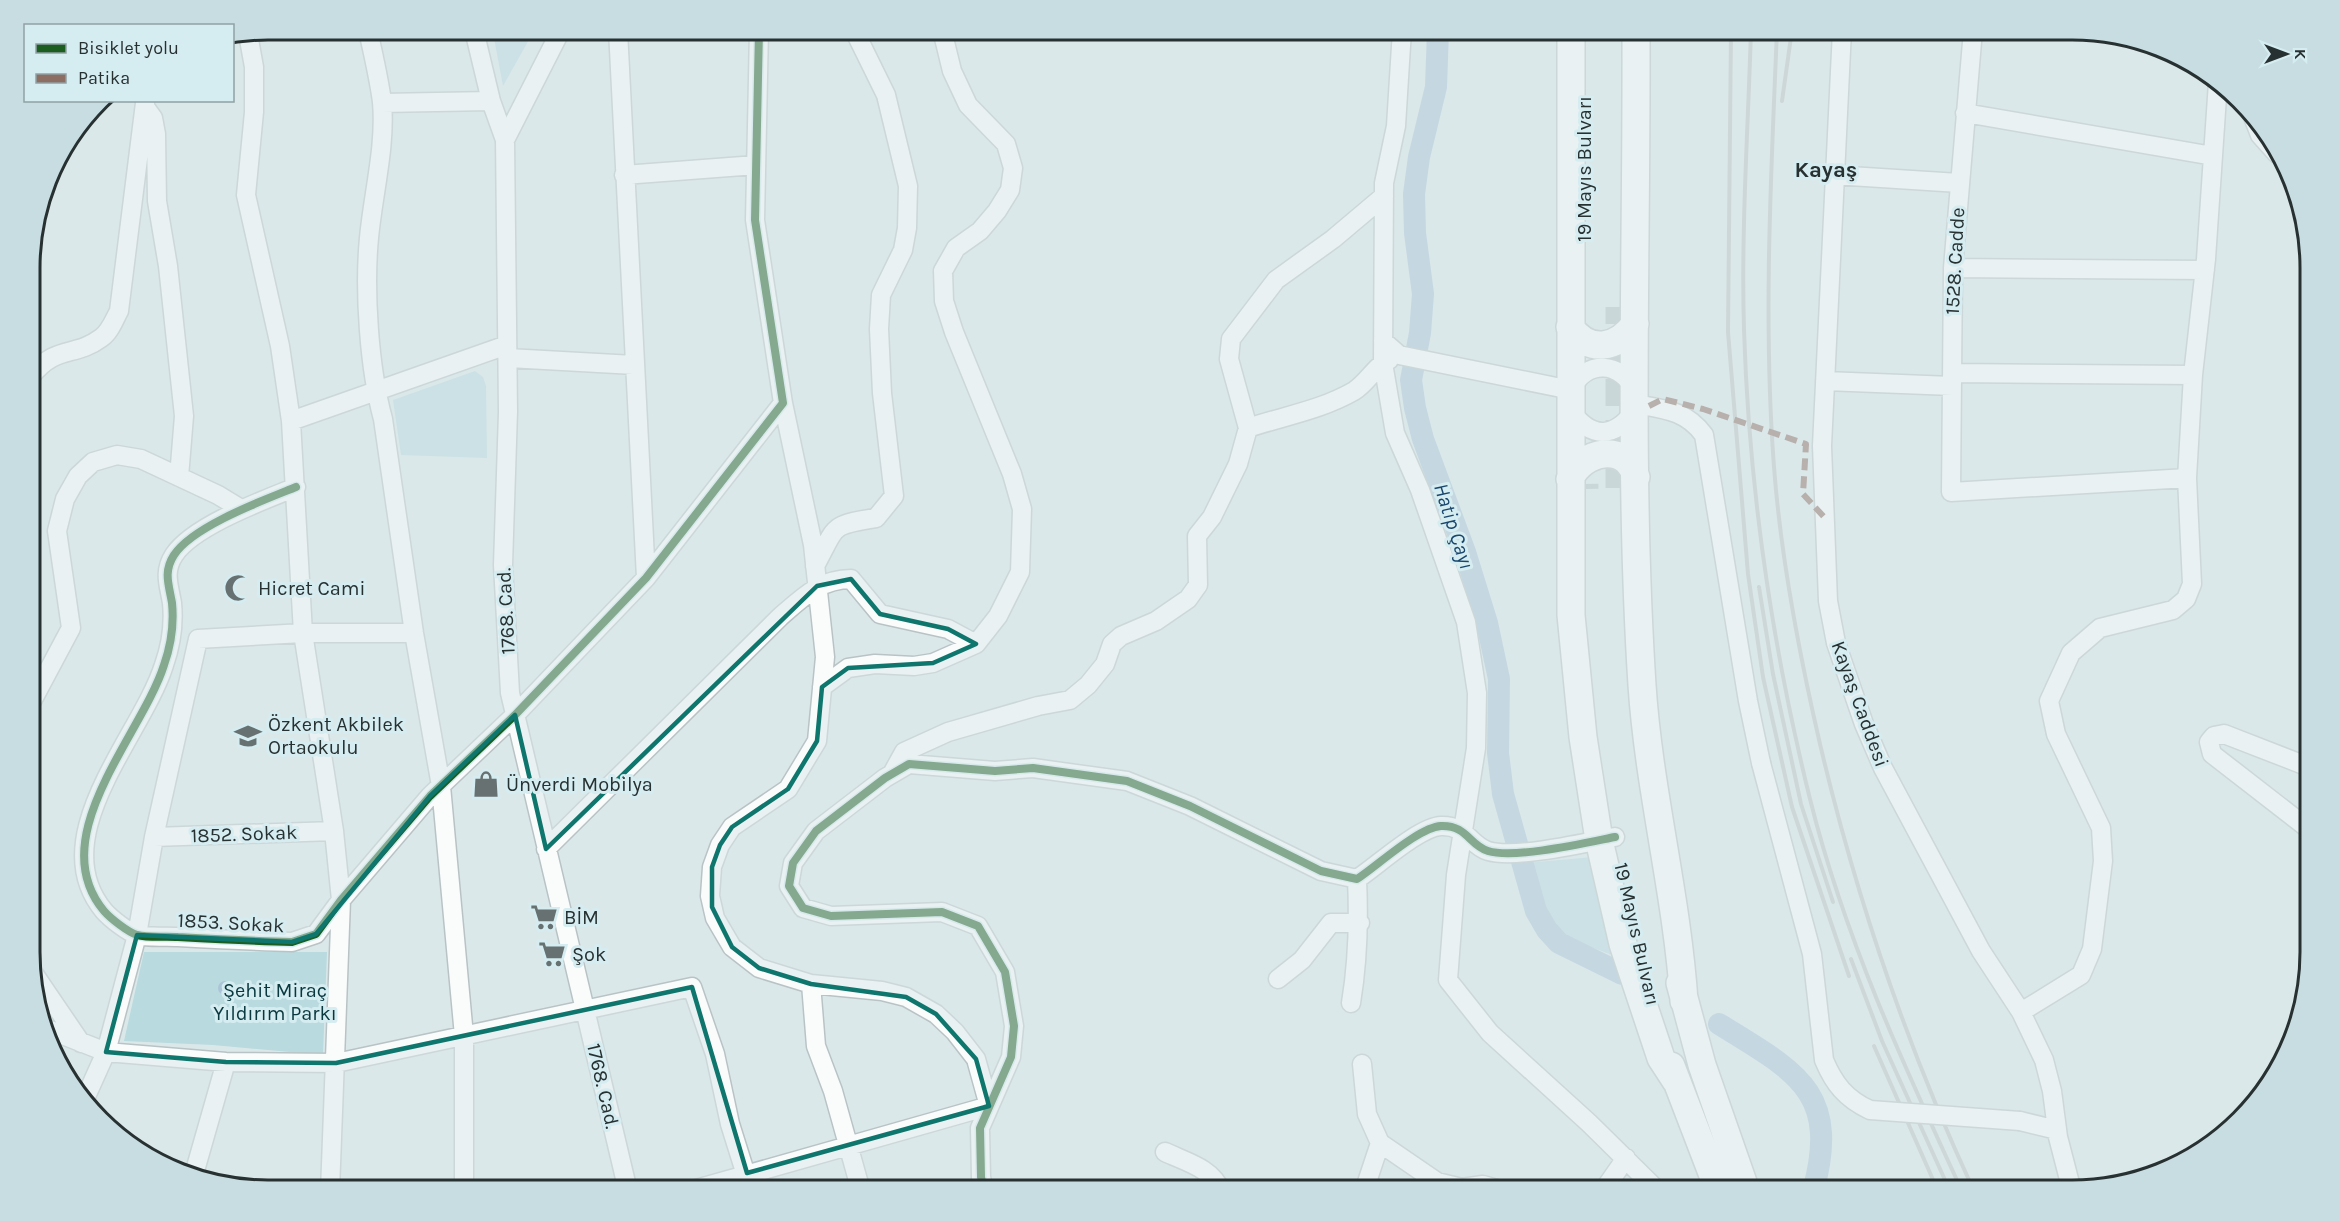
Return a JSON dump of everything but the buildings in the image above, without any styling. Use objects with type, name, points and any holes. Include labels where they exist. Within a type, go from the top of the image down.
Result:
[{"type":"highway","points":[[1571,40],[1577,336],[1596,346],[1616,342],[1627,336],[1635,40]]},
{"type":"highway","name":"19 Mayıs Bulvarı","points":[[1577,317],[1585,40]]},
{"type":"highway","name":"19 Mayıs Bulvarı","points":[[1618,40],[1627,315],[1635,402],[1627,482],[1636,578],[1642,689],[1684,1000],[1702,1065],[1742,1180]]},
{"type":"highway","points":[[1577,317],[1571,401],[1578,484]]},
{"type":"highway","points":[[1627,482],[1633,468],[1626,459],[1605,453],[1581,462],[1571,615],[1583,737],[1634,954],[1641,998],[1661,1058],[1676,1081]]},
{"type":"highway","name":"19 Mayıs Bulvarı","points":[[1634,954],[1666,1053],[1715,1180]]},
{"type":"street","points":[[370,40],[382,103],[380,144],[369,241],[369,304],[375,391],[383,419],[414,633],[441,786],[465,1036],[464,1180]]},
{"type":"street","points":[[476,40],[491,101],[505,140]]},
{"type":"street","name":"1768. Cad.","points":[[556,40],[505,140],[507,352],[503,565],[510,693],[625,1180]]},
{"type":"street","points":[[618,40],[646,578]]},
{"type":"street","points":[[759,40],[755,220],[783,404],[815,566],[825,657],[817,741],[788,789],[732,827],[720,844],[712,867],[710,896],[719,928],[740,955],[759,968],[811,984],[882,991],[906,997],[936,1014],[955,1032],[976,1059],[989,1106]]},
{"type":"street","points":[[815,566],[836,527],[847,522],[876,518],[894,496],[882,393],[879,329],[881,295],[903,250],[908,186],[886,95],[859,40]]},
{"type":"street","points":[[822,687],[848,668],[875,664],[914,666],[933,663],[976,644],[998,616],[1020,572],[1022,509],[1012,474],[954,332],[944,301],[943,271],[956,248],[980,231],[997,211],[1010,190],[1013,168],[1006,144],[968,105],[952,71],[944,40]]},
{"type":"street","points":[[1401,40],[1396,126],[1384,183],[1383,341],[1399,359],[1571,401],[1586,428],[1606,432],[1626,423],[1635,402],[1624,374],[1604,366],[1584,373],[1571,401]]},
{"type":"street","name":"Kayaş Caddesi","points":[[1841,40],[1825,381],[1823,496],[1828,601],[1836,643],[1869,735],[1905,809],[1981,951],[2021,1012],[2044,1060],[2069,1180]]},
{"type":"street","name":"1528. Cadde","points":[[1972,40],[1953,268],[1951,492],[2187,478]]},
{"type":"street","points":[[249,41],[254,67],[254,112],[246,195],[280,346],[291,421],[303,633],[334,831],[341,900],[331,1180]]},
{"type":"street","points":[[2021,1012],[2081,975],[2092,949],[2103,861],[2101,828],[2056,734],[2049,701],[2071,653],[2100,628],[2173,610],[2186,599],[2192,584],[2187,478],[2193,375],[2205,270],[2217,93]]},
{"type":"street","points":[[382,103],[491,101]]},
{"type":"street","points":[[40,366],[45,360],[61,352],[88,345],[102,338],[119,311],[145,104]]},
{"type":"street","points":[[145,104],[153,118],[156,134],[157,201],[168,266],[184,416],[179,477]]},
{"type":"street","points":[[1965,113],[2212,156]]},
{"type":"street","points":[[624,175],[756,165]]},
{"type":"street","points":[[1834,175],[1959,183]]},
{"type":"street","points":[[892,774],[904,752],[948,732],[1038,706],[1070,700],[1088,685],[1105,664],[1112,644],[1120,636],[1148,626],[1188,599],[1198,585],[1197,536],[1212,517],[1238,464],[1248,428],[1229,359],[1231,339],[1276,280],[1333,239],[1384,196]]},
{"type":"street","points":[[1953,268],[2205,270]]},
{"type":"street","points":[[291,421],[375,391],[507,352],[634,366]]},
{"type":"street","points":[[1248,428],[1302,414],[1335,400],[1356,390],[1399,359]]},
{"type":"street","points":[[1399,359],[1395,434],[1420,490],[1466,622],[1477,693],[1476,748],[1462,829],[1448,980],[1490,1033],[1647,1180]]},
{"type":"street","points":[[1825,381],[2193,375]]},
{"type":"street","points":[[1635,402],[1676,411],[1688,417],[1704,435],[1746,690],[1761,763],[1809,943],[1824,1060],[1831,1077],[1855,1103],[1870,1110],[2020,1121],[2057,1130]]},
{"type":"street","name":"1853. Sokak","points":[[137,935],[292,942],[316,933],[341,900],[441,786],[515,715],[646,578],[783,404]]},
{"type":"street","points":[[40,688],[71,628],[57,531],[64,499],[78,476],[93,462],[117,455],[141,459],[241,509]]},
{"type":"street","points":[[137,935],[105,913],[92,892],[85,861],[90,816],[99,789],[164,667],[172,636],[172,603],[166,578],[174,554],[193,536],[241,509],[296,487]]},
{"type":"street","points":[[546,849],[780,617],[817,586],[836,579],[851,579],[880,614],[948,629],[976,644]]},
{"type":"street","points":[[88,1091],[106,1052],[137,935],[154,837],[198,639],[303,633],[414,633]]},
{"type":"street","points":[[2300,764],[2224,734],[2214,736],[2209,742],[2212,754],[2300,822]]},
{"type":"street","points":[[982,1180],[980,1128],[1011,1057],[1014,1026],[1005,972],[978,927],[942,912],[831,916],[803,908],[789,886],[793,863],[816,831],[892,774],[909,764],[994,771],[1033,768],[1127,781],[1190,806],[1321,871],[1357,879],[1417,834],[1440,826],[1462,829],[1487,850],[1517,852],[1607,839]]},
{"type":"street","name":"1852. Sokak","points":[[154,837],[334,831]]},
{"type":"street","points":[[1351,1003],[1360,923],[1357,879]]},
{"type":"street","points":[[1278,979],[1302,960],[1331,923],[1360,923]]},
{"type":"street","points":[[811,984],[816,1046],[833,1091],[858,1180]]},
{"type":"street","points":[[43,987],[81,1043]]},
{"type":"street","points":[[55,1032],[106,1052],[226,1062],[336,1063],[585,1008],[692,987],[714,1054],[730,1124],[748,1180]]},
{"type":"street","points":[[196,1168],[226,1062]]},
{"type":"street","points":[[1362,1064],[1367,1114],[1380,1143],[1434,1180]]},
{"type":"street","points":[[754,1180],[849,1144],[989,1106]]},
{"type":"street","points":[[1694,1129],[1703,1180]]},
{"type":"street","points":[[1368,1180],[1380,1143]]},
{"type":"street","points":[[1165,1152],[1202,1169],[1217,1180]]},
{"type":"street","points":[[1611,1180],[1626,1158]]},
{"type":"highlighted area","points":[[851,579],[880,614],[948,629],[976,644],[933,663],[848,668],[822,687],[817,741],[788,789],[732,827],[720,845],[712,867],[712,907],[732,947],[759,968],[811,984],[906,997],[936,1014],[976,1059],[989,1106],[747,1173],[692,987],[336,1063],[226,1062],[106,1052],[137,935],[292,942],[316,934],[430,796],[515,715],[546,849],[817,586]]},
{"type":"green space","points":[[494,40],[529,40],[503,86]]},
{"type":"green space","points":[[475,371],[483,377],[486,386],[487,458],[401,455],[393,400]]},
{"type":"green space","points":[[1593,857],[1615,956],[1561,936],[1541,912],[1526,863]]},
{"type":"green space","name":"Şehit Miraç Yıldırım Parkı","points":[[144,952],[327,952],[323,1055],[213,1045],[124,1041]]},
{"type":"shaded area","points":[[225,981],[230,983],[232,988],[230,993],[225,995],[220,993],[218,988],[220,983]]},
{"type":"waterway","name":"Hatip Çayı","points":[[1438,40],[1436,87],[1419,157],[1414,194],[1415,233],[1423,294],[1420,333],[1411,380],[1415,408],[1423,439],[1465,552],[1487,623],[1499,679],[1498,753],[1503,794],[1536,911],[1547,930],[1559,943],[1622,974]]},
{"type":"waterway","name":"Hatip Çayı","points":[[1719,1024],[1769,1056],[1805,1087],[1815,1106],[1821,1129],[1820,1157],[1815,1180]]},
{"type":"tunnel","points":[[1619,307],[1619,488]]},
{"type":"tunnel","points":[[1584,443],[1585,489]]},
{"type":"railway","points":[[1731,40],[1728,332],[1748,574],[1763,677],[1792,807],[1849,976]]},
{"type":"railway","points":[[1751,40],[1743,292],[1747,389],[1757,507],[1784,683],[1810,799],[1857,950],[1897,1047],[1957,1180]]},
{"type":"railway","points":[[1777,40],[1769,248],[1769,358],[1777,502],[1792,606],[1834,802],[1867,916],[1926,1082],[1969,1180]]},
{"type":"railway","points":[[1782,101],[1791,40]]},
{"type":"railway","points":[[1759,587],[1773,674],[1801,804],[1833,902]]},
{"type":"railway","points":[[1851,959],[1882,1041],[1945,1180]]},
{"type":"railway","points":[[1874,1046],[1933,1180]]},
{"type":"marked path","points":[[1649,406],[1663,399],[1703,409],[1806,444],[1803,494],[1824,517]]},
{"type":"cycle path","points":[[296,487],[213,524],[183,544],[171,561],[168,579],[173,618],[164,665],[153,693],[102,786],[90,819],[84,851],[88,882],[104,911],[120,925],[137,935],[292,942],[316,934],[341,900],[430,796],[515,715],[646,578],[783,403],[755,220],[759,40]]},
{"type":"cycle path","points":[[982,1180],[980,1128],[1011,1057],[1014,1026],[1005,972],[978,926],[942,912],[831,916],[803,908],[789,886],[793,863],[816,831],[885,778],[909,764],[995,771],[1033,768],[1127,781],[1190,806],[1321,871],[1357,879],[1421,833],[1441,826],[1457,829],[1482,848],[1500,853],[1532,852],[1615,837]]},
{"type":"place","name":"Hicret Cami","points":[[238,588]]},
{"type":"place","name":"Özkent Akbilek Ortaokulu","points":[[248,736]]},
{"type":"place","name":"Ünverdi Mobilya","points":[[486,784]]},
{"type":"place","name":"BİM","points":[[544,917]]},
{"type":"place","name":"Şok","points":[[552,954]]},
{"type":"district","name":"Kayaş","points":[[1826,170]]}]
